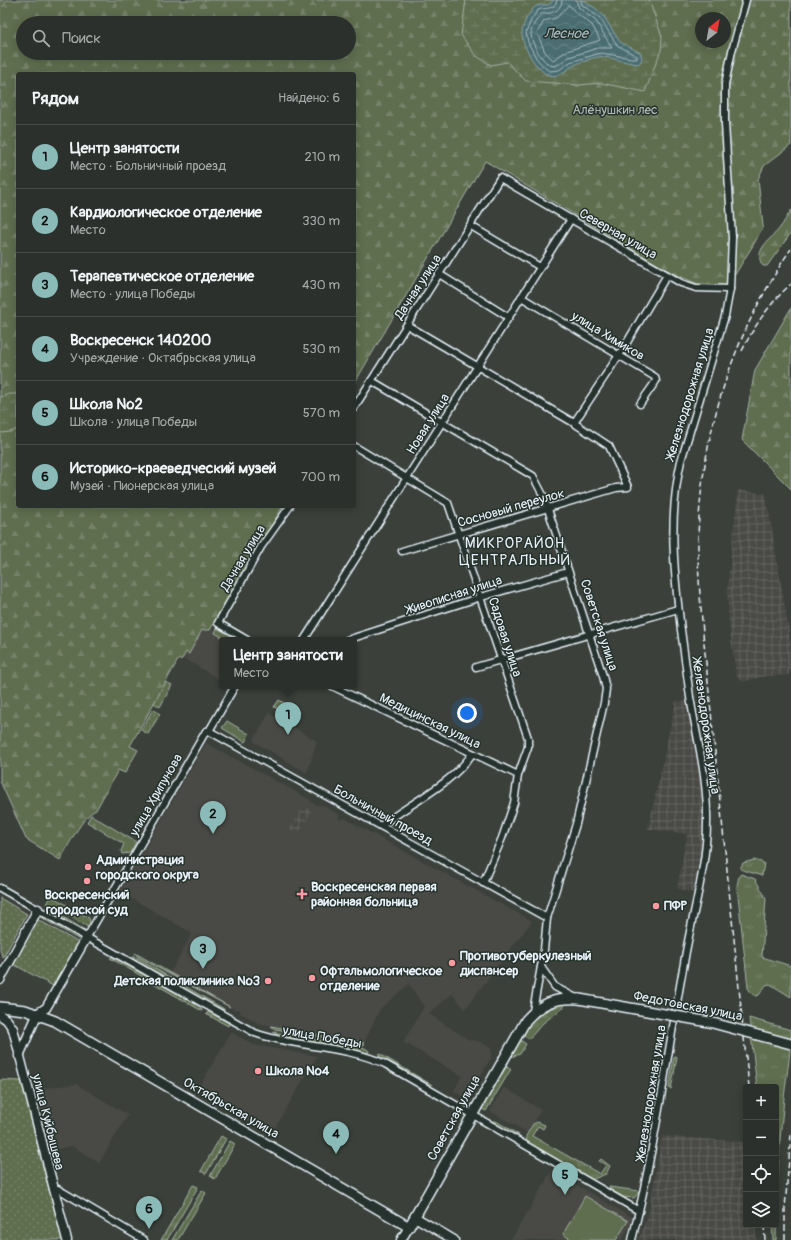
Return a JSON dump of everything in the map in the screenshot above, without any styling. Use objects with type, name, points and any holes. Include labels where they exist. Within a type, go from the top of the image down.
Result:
[{"type":"main road","name":"Советская улица","points":[[409,1227],[517,1032],[534,1011],[545,1004],[558,999],[579,999]]},
{"type":"main road","name":"Федотовская улица","points":[[579,999],[709,1022],[791,1044]]},
{"type":"main road","name":"Октябрьская улица","points":[[0,1007],[10,1007],[38,1013],[92,1042],[409,1227]]},
{"type":"street","name":"Железнодорожная улица","points":[[632,1240],[652,1154],[690,923],[705,855],[708,823],[704,773],[690,696],[678,609],[672,552],[673,519],[677,482],[701,392],[725,316],[730,289],[732,238],[725,124],[725,84],[732,51],[746,0]]},
{"type":"street","name":"Северная улица","points":[[500,178],[668,275],[696,288],[730,289]]},
{"type":"street","name":"Дачная улица","points":[[356,405],[471,226],[500,178]]},
{"type":"street","name":"Новая улица","points":[[306,637],[571,219]]},
{"type":"street","points":[[471,226],[540,267]]},
{"type":"street","points":[[439,274],[508,317]]},
{"type":"street","points":[[407,325],[574,423],[668,275]]},
{"type":"street","name":"улица Химиков","points":[[521,297],[655,377],[656,381],[640,404]]},
{"type":"street","name":"Советская улица","points":[[372,381],[533,476],[540,486],[590,634],[604,683],[605,696],[576,824],[547,918],[534,1011]]},
{"type":"street","name":"Сосновый переулок","points":[[402,551],[616,488],[628,488],[609,446],[574,423]]},
{"type":"street","name":"Садовая улица","points":[[356,447],[448,503],[528,738],[526,756],[518,775],[514,803],[502,838],[483,883]]},
{"type":"street","name":"Дачная улица","points":[[241,637],[218,623],[261,547],[289,508]]},
{"type":"street","name":"Живописная улица","points":[[356,637],[481,597],[568,572]]},
{"type":"street","points":[[476,668],[678,609]]},
{"type":"street","name":"улица Хрипунова","points":[[87,937],[206,731],[209,730],[233,689]]},
{"type":"street","name":"Медицинская улица","points":[[338,689],[518,775]]},
{"type":"street","name":"Больничный проезд","points":[[209,730],[547,918]]},
{"type":"street","points":[[381,826],[444,782],[458,770],[472,754]]},
{"type":"street","name":"улица Победы","points":[[0,888],[255,1033],[278,1040],[370,1057],[385,1064],[639,1211]]},
{"type":"street","points":[[0,980],[38,910]]},
{"type":"street","points":[[19,1056],[38,1013],[46,1008],[87,937]]},
{"type":"street","points":[[541,967],[555,987],[560,991],[579,999]]},
{"type":"street","name":"улица Куйбышева","points":[[0,1015],[7,1020],[13,1029],[66,1240]]},
{"type":"street","points":[[53,1190],[58,1189],[144,1240]]},
{"type":"street","points":[[415,1217],[454,1240]]},
{"type":"street","name":"Советская улица","points":[[402,1240],[409,1227]]},
{"type":"shaded area","points":[[738,490],[766,494],[791,644],[791,671],[788,675],[765,676],[742,682],[736,675],[729,623],[727,590]]},
{"type":"shaded area","points":[[200,628],[211,628],[225,637],[219,637],[219,679],[183,658]]},
{"type":"shaded area","points":[[676,701],[690,702],[704,807],[704,853],[696,893],[677,889],[687,834],[648,829]]},
{"type":"shaded area","points":[[269,713],[317,741],[307,773],[253,741]]},
{"type":"shaded area","name":"Воскресенская первая районная больница","points":[[206,743],[311,800],[311,802],[319,806],[320,804],[340,815],[338,818],[342,820],[344,818],[532,921],[465,1009],[452,994],[429,1014],[469,1040],[479,1041],[491,1048],[492,1056],[471,1092],[473,1093],[469,1100],[454,1091],[462,1076],[403,1042],[424,1007],[409,984],[380,1009],[364,1043],[258,1023],[240,1013],[241,1011],[237,1009],[235,1010],[170,973],[192,933],[120,892]]},
{"type":"shaded area","points":[[304,806],[312,811],[298,834],[290,829]]},
{"type":"shaded area","name":"Школа №4","points":[[231,1032],[254,1045],[317,1056],[271,1135],[207,1097],[209,1092],[199,1087]]},
{"type":"shaded area","points":[[76,1084],[128,1115],[99,1163],[72,1146],[48,1151],[34,1089]]},
{"type":"shaded area","points":[[504,1087],[541,1110],[528,1133],[490,1111]]},
{"type":"shaded area","points":[[662,1136],[743,1142],[743,1228],[756,1228],[756,1240],[638,1240],[648,1216]]},
{"type":"shaded area","points":[[552,1170],[634,1219],[622,1240],[511,1240]]},
{"type":"green space","name":"Алёнушкин лес","points":[[0,0],[791,0],[791,145],[764,166],[758,179],[763,226],[728,286],[698,284],[672,273],[485,161],[356,381],[356,72],[16,72],[16,508],[282,508],[210,630],[202,630],[189,654],[186,652],[182,659],[178,660],[130,746],[138,750],[125,773],[118,770],[96,810],[91,813],[81,825],[60,860],[26,839],[0,781]]},
{"type":"green space","points":[[466,0],[649,0],[662,37],[661,50],[645,92],[601,83],[579,85],[526,81],[507,62],[491,65],[475,55],[461,35]]},
{"type":"green space","points":[[791,210],[791,233],[767,266],[763,266],[760,261],[761,250],[781,227]]},
{"type":"green space","points":[[791,308],[791,489],[742,440],[755,370]]},
{"type":"green space","points":[[9,394],[16,394],[16,430],[0,433],[0,397]]},
{"type":"green space","points":[[217,628],[234,637],[222,637],[215,633]]},
{"type":"green space","points":[[166,682],[172,685],[160,707],[154,703]]},
{"type":"green space","points":[[279,700],[299,712],[294,719],[274,707]]},
{"type":"green space","points":[[153,709],[160,714],[148,734],[141,730]]},
{"type":"green space","points":[[227,721],[249,734],[245,742],[222,728]]},
{"type":"green space","points":[[91,815],[136,842],[130,853],[122,854],[121,851],[124,844],[87,822]]},
{"type":"green space","points":[[754,860],[764,863],[762,876],[740,869],[743,863]]},
{"type":"green space","points":[[741,874],[755,879],[766,898],[762,957],[791,966],[791,997],[770,984],[766,985],[759,995],[756,996],[752,994],[748,988],[737,886],[739,876]]},
{"type":"green space","points":[[53,897],[89,918],[90,923],[88,927],[47,904],[50,898]]},
{"type":"green space","points":[[0,898],[27,914],[3,958],[0,950]]},
{"type":"green space","points":[[46,907],[85,930],[83,931],[46,909]]},
{"type":"green space","points":[[44,916],[76,935],[78,939],[40,917]]},
{"type":"green space","points":[[37,919],[79,943],[58,981],[53,986],[13,964]]},
{"type":"green space","points":[[135,953],[230,1007],[138,957]]},
{"type":"green space","points":[[112,957],[201,1007],[202,1011],[110,958]]},
{"type":"green space","points":[[133,957],[224,1010],[205,1001],[133,959]]},
{"type":"green space","points":[[565,1003],[564,1007],[543,1023],[529,1039],[521,1034],[540,1015]]},
{"type":"green space","points":[[208,1012],[229,1023],[228,1026],[206,1014]]},
{"type":"green space","points":[[749,1018],[791,1030],[779,1158],[779,1084],[757,1084]]},
{"type":"green space","points":[[271,1026],[364,1043],[364,1045],[275,1029]]},
{"type":"green space","points":[[273,1032],[365,1048],[369,1051],[368,1053],[278,1036]]},
{"type":"green space","points":[[518,1039],[526,1044],[520,1054],[511,1057]]},
{"type":"green space","points":[[380,1054],[432,1085],[379,1056]]},
{"type":"green space","points":[[676,1056],[677,1058],[671,1089],[669,1088],[674,1057]]},
{"type":"green space","points":[[504,1066],[511,1069],[486,1111],[480,1108]]},
{"type":"green space","points":[[0,1080],[21,1081],[62,1240],[0,1240]]},
{"type":"green space","points":[[491,1121],[496,1121],[519,1135],[514,1135]]},
{"type":"green space","points":[[537,1122],[545,1125],[543,1129],[538,1126],[532,1136],[600,1174],[606,1165],[599,1161],[601,1159],[610,1166],[606,1174],[591,1180],[527,1143],[526,1136],[533,1124]]},
{"type":"green space","points":[[221,1136],[226,1139],[206,1174],[201,1171]]},
{"type":"green space","points":[[230,1141],[235,1144],[215,1179],[210,1176]]},
{"type":"green space","points":[[193,1185],[198,1187],[167,1240],[161,1240]]},
{"type":"green space","points":[[609,1187],[640,1191],[634,1198],[621,1197],[612,1193]]},
{"type":"green space","points":[[202,1190],[206,1193],[178,1240],[172,1240]]},
{"type":"green space","points":[[585,1196],[628,1221],[616,1240],[572,1240],[563,1234]]},
{"type":"green space","points":[[772,1228],[776,1228],[776,1240],[773,1240]]},
{"type":"water","name":"Лесное","points":[[554,0],[582,0],[595,8],[603,15],[620,42],[641,53],[642,59],[639,64],[597,57],[575,65],[561,74],[553,76],[544,73],[535,63],[527,50],[522,38],[522,30],[531,11],[536,6],[548,5]]},
{"type":"railway","points":[[749,1084],[703,633],[698,532],[706,458],[712,428],[729,370],[753,315],[767,288],[791,249]]},
{"type":"railway","points":[[742,351],[763,315],[791,284]]},
{"type":"railway","points":[[785,1240],[785,1208],[791,1134]]},
{"type":"railway","points":[[764,1228],[765,1240]]},
{"type":"place","name":"Центр занятости","points":[[288,735]]},
{"type":"place","name":"Кардиологическое отделение","points":[[213,834]]},
{"type":"place","name":"Администрация городского округа","points":[[88,867]]},
{"type":"place","name":"Воскресенский городской суд","points":[[87,881]]},
{"type":"place","name":"Воскресенская первая районная больница","points":[[302,894]]},
{"type":"place","name":"ПФР","points":[[656,906]]},
{"type":"place","name":"Противотуберкулезный диспансер","points":[[452,963]]},
{"type":"place","name":"Терапевтическое отделение","points":[[203,969]]},
{"type":"place","name":"Офтальмологическое отделение","points":[[312,978]]},
{"type":"place","name":"Детская поликлиника №3","points":[[268,981]]},
{"type":"place","name":"Школа №4","points":[[258,1071]]},
{"type":"place","name":"Воскресенск 140200","points":[[336,1154]]},
{"type":"place","name":"Школа №2","points":[[565,1195]]},
{"type":"place","name":"Историко-краеведческий музей","points":[[149,1229]]},
{"type":"district","name":"МИКРОРАЙОН ЦЕНТРАЛЬНЫЙ","points":[[515,552]]}]
